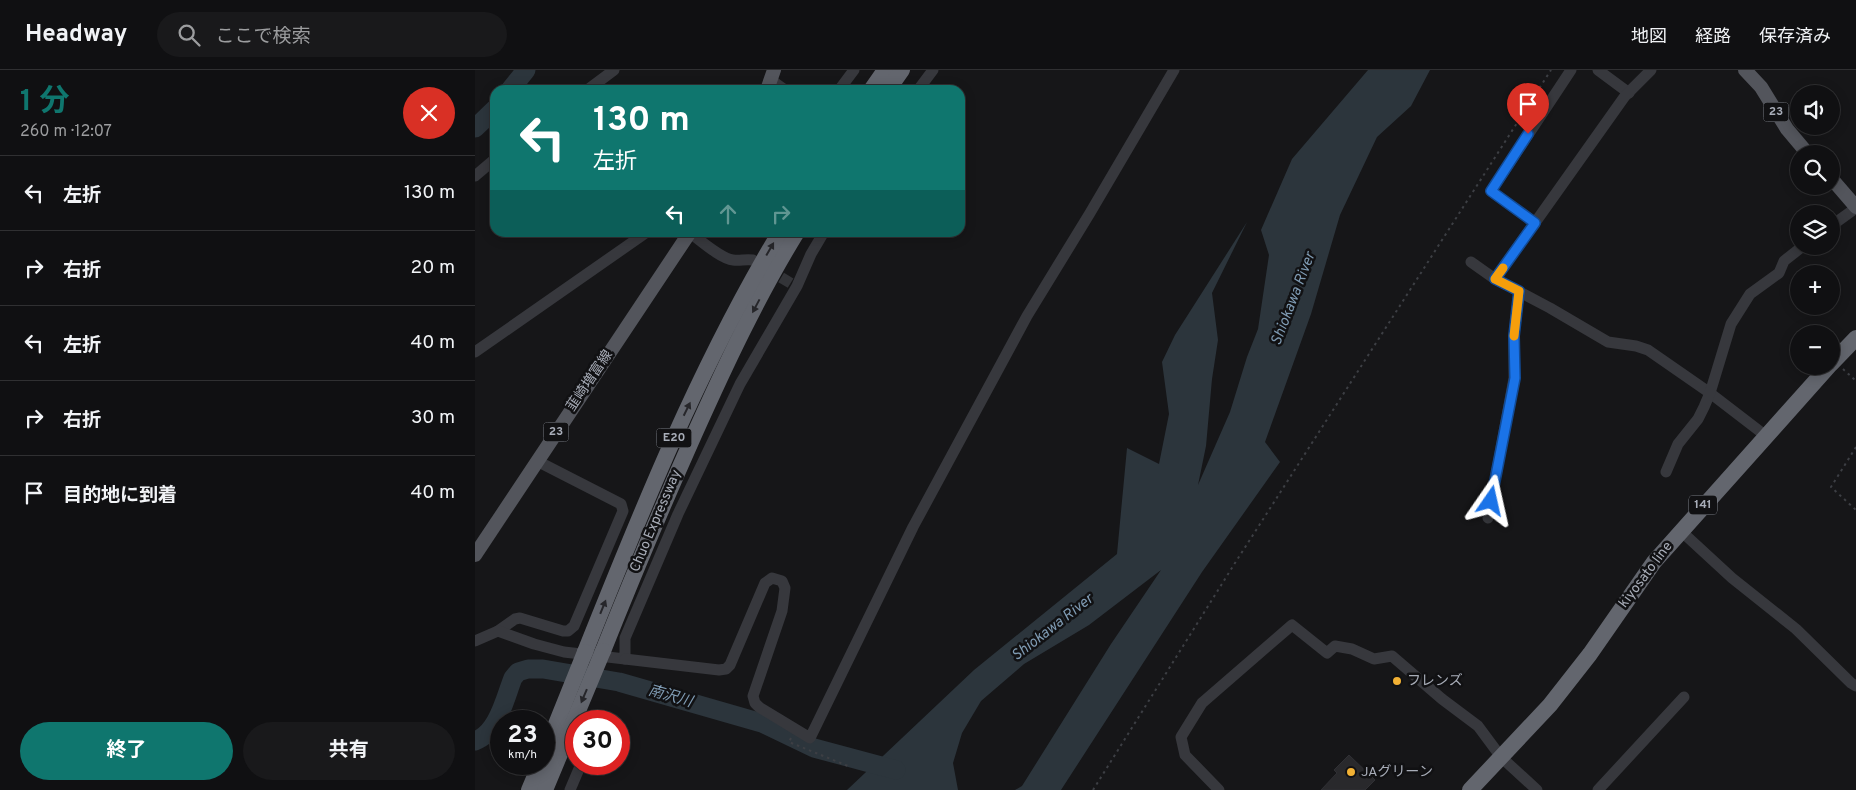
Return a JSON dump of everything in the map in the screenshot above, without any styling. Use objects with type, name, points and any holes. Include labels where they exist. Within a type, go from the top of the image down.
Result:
[{"type":"highway","points":[[874,85],[885,70]]},
{"type":"highway","points":[[892,85],[902,70]]},
{"type":"highway","name":"Chuo Expressway","points":[[555,727],[635,526],[683,417],[740,304],[777,237]]},
{"type":"highway","name":"Chuo Expressway","points":[[535,789],[603,651],[648,539],[716,386],[752,313],[794,237]]},
{"type":"highway","name":"kiyosato line","points":[[1840,355],[1856,338]]},
{"type":"highway","name":"kiyosato line","points":[[1470,790],[1561,692],[1654,562],[1822,375]]},
{"type":"highway","name":"Chuo Expressway","points":[[535,789],[538,775]]},
{"type":"main road","name":"23","points":[[1745,70],[1761,87],[1787,128],[1801,145]]},
{"type":"main road","points":[[1840,189],[1856,208]]},
{"type":"main road","name":"韮崎増富線","points":[[475,555],[687,237]]},
{"type":"street","points":[[595,85],[615,70]]},
{"type":"street","points":[[843,85],[854,70]]},
{"type":"street","points":[[922,85],[933,70]]},
{"type":"street","points":[[498,631],[564,652],[719,670],[726,669],[730,665],[765,583],[773,578],[782,581],[785,588],[781,611],[753,696],[755,704],[759,707],[810,738],[913,527],[1027,316],[1174,70]]},
{"type":"street","points":[[1535,223],[1491,191],[1571,70]]},
{"type":"street","points":[[1598,70],[1629,93]]},
{"type":"street","points":[[1495,279],[1629,93],[1651,70]]},
{"type":"street","points":[[475,176],[490,163]]},
{"type":"street","points":[[1840,220],[1856,208]]},
{"type":"street","points":[[475,352],[640,237]]},
{"type":"street","points":[[696,237],[725,257],[734,260],[743,258],[753,260]]},
{"type":"street","points":[[625,659],[625,638],[678,514],[741,384],[821,237]]},
{"type":"street","points":[[1666,472],[1678,444],[1698,420],[1710,393],[1731,324],[1750,294],[1779,274],[1784,261],[1792,255]]},
{"type":"street","points":[[1471,262],[1495,279],[1608,342],[1636,346],[1648,350],[1710,393],[1766,436]]},
{"type":"street","points":[[1487,518],[1515,378],[1514,336],[1519,291]]},
{"type":"street","points":[[475,641],[498,631],[515,619],[520,618],[563,632],[574,626],[623,511],[621,504],[537,461]]},
{"type":"street","points":[[1681,531],[1732,578],[1797,629],[1856,686]]},
{"type":"street","points":[[1219,790],[1185,755],[1181,738],[1202,703],[1292,625],[1327,653],[1335,646],[1352,649],[1374,659],[1393,656],[1442,699],[1478,726],[1497,762],[1537,790]]},
{"type":"street","points":[[1598,790],[1684,697]]},
{"type":"street","points":[[1482,790],[1497,762]]},
{"type":"street","points":[[570,790],[576,775]]},
{"type":"path","points":[[1093,790],[1235,563],[1551,70]]},
{"type":"path","points":[[1840,370],[1856,381]]},
{"type":"path","points":[[1856,447],[1831,487],[1856,510]]},
{"type":"path","points":[[797,730],[789,742],[847,766]]},
{"type":"water","name":"Shiokawa River","points":[[1368,70],[1430,70],[1411,106],[1377,137],[1340,215],[1311,314],[1265,442],[1280,462],[1202,572],[1061,790],[1015,790],[1022,786],[1111,644],[1161,570],[1089,625],[1024,664],[981,701],[962,733],[953,763],[958,790],[847,790],[974,670],[1117,554],[1127,448],[1159,464],[1169,414],[1162,362],[1175,335],[1247,222],[1212,293],[1218,340],[1212,379],[1206,446],[1198,485],[1230,412],[1258,329],[1269,255],[1261,230],[1292,159]]},
{"type":"building","name":"JAグリーン","points":[[1349,755],[1375,780],[1365,790],[1321,790],[1337,773],[1334,770]]},
{"type":"waterway","points":[[514,85],[526,70]]},
{"type":"waterway","points":[[475,128],[490,114]]},
{"type":"waterway","name":"南沢川","points":[[475,741],[490,731],[495,723],[504,705],[513,678],[518,672],[528,669],[543,669],[619,682],[762,723],[814,748],[896,770]]},
{"type":"tunnel","points":[[767,269],[792,284]]},
{"type":"slow traffic","points":[[1503,268],[1495,279],[1519,291],[1514,336]]},
{"type":"place","name":"フレンズ","points":[[1397,681]]},
{"type":"place","name":"JAグリーン","points":[[1351,772]]},
{"type":"route","points":[[1491,501],[1515,378],[1514,336],[1519,291],[1495,279],[1535,223],[1491,191],[1528,134]]}]
